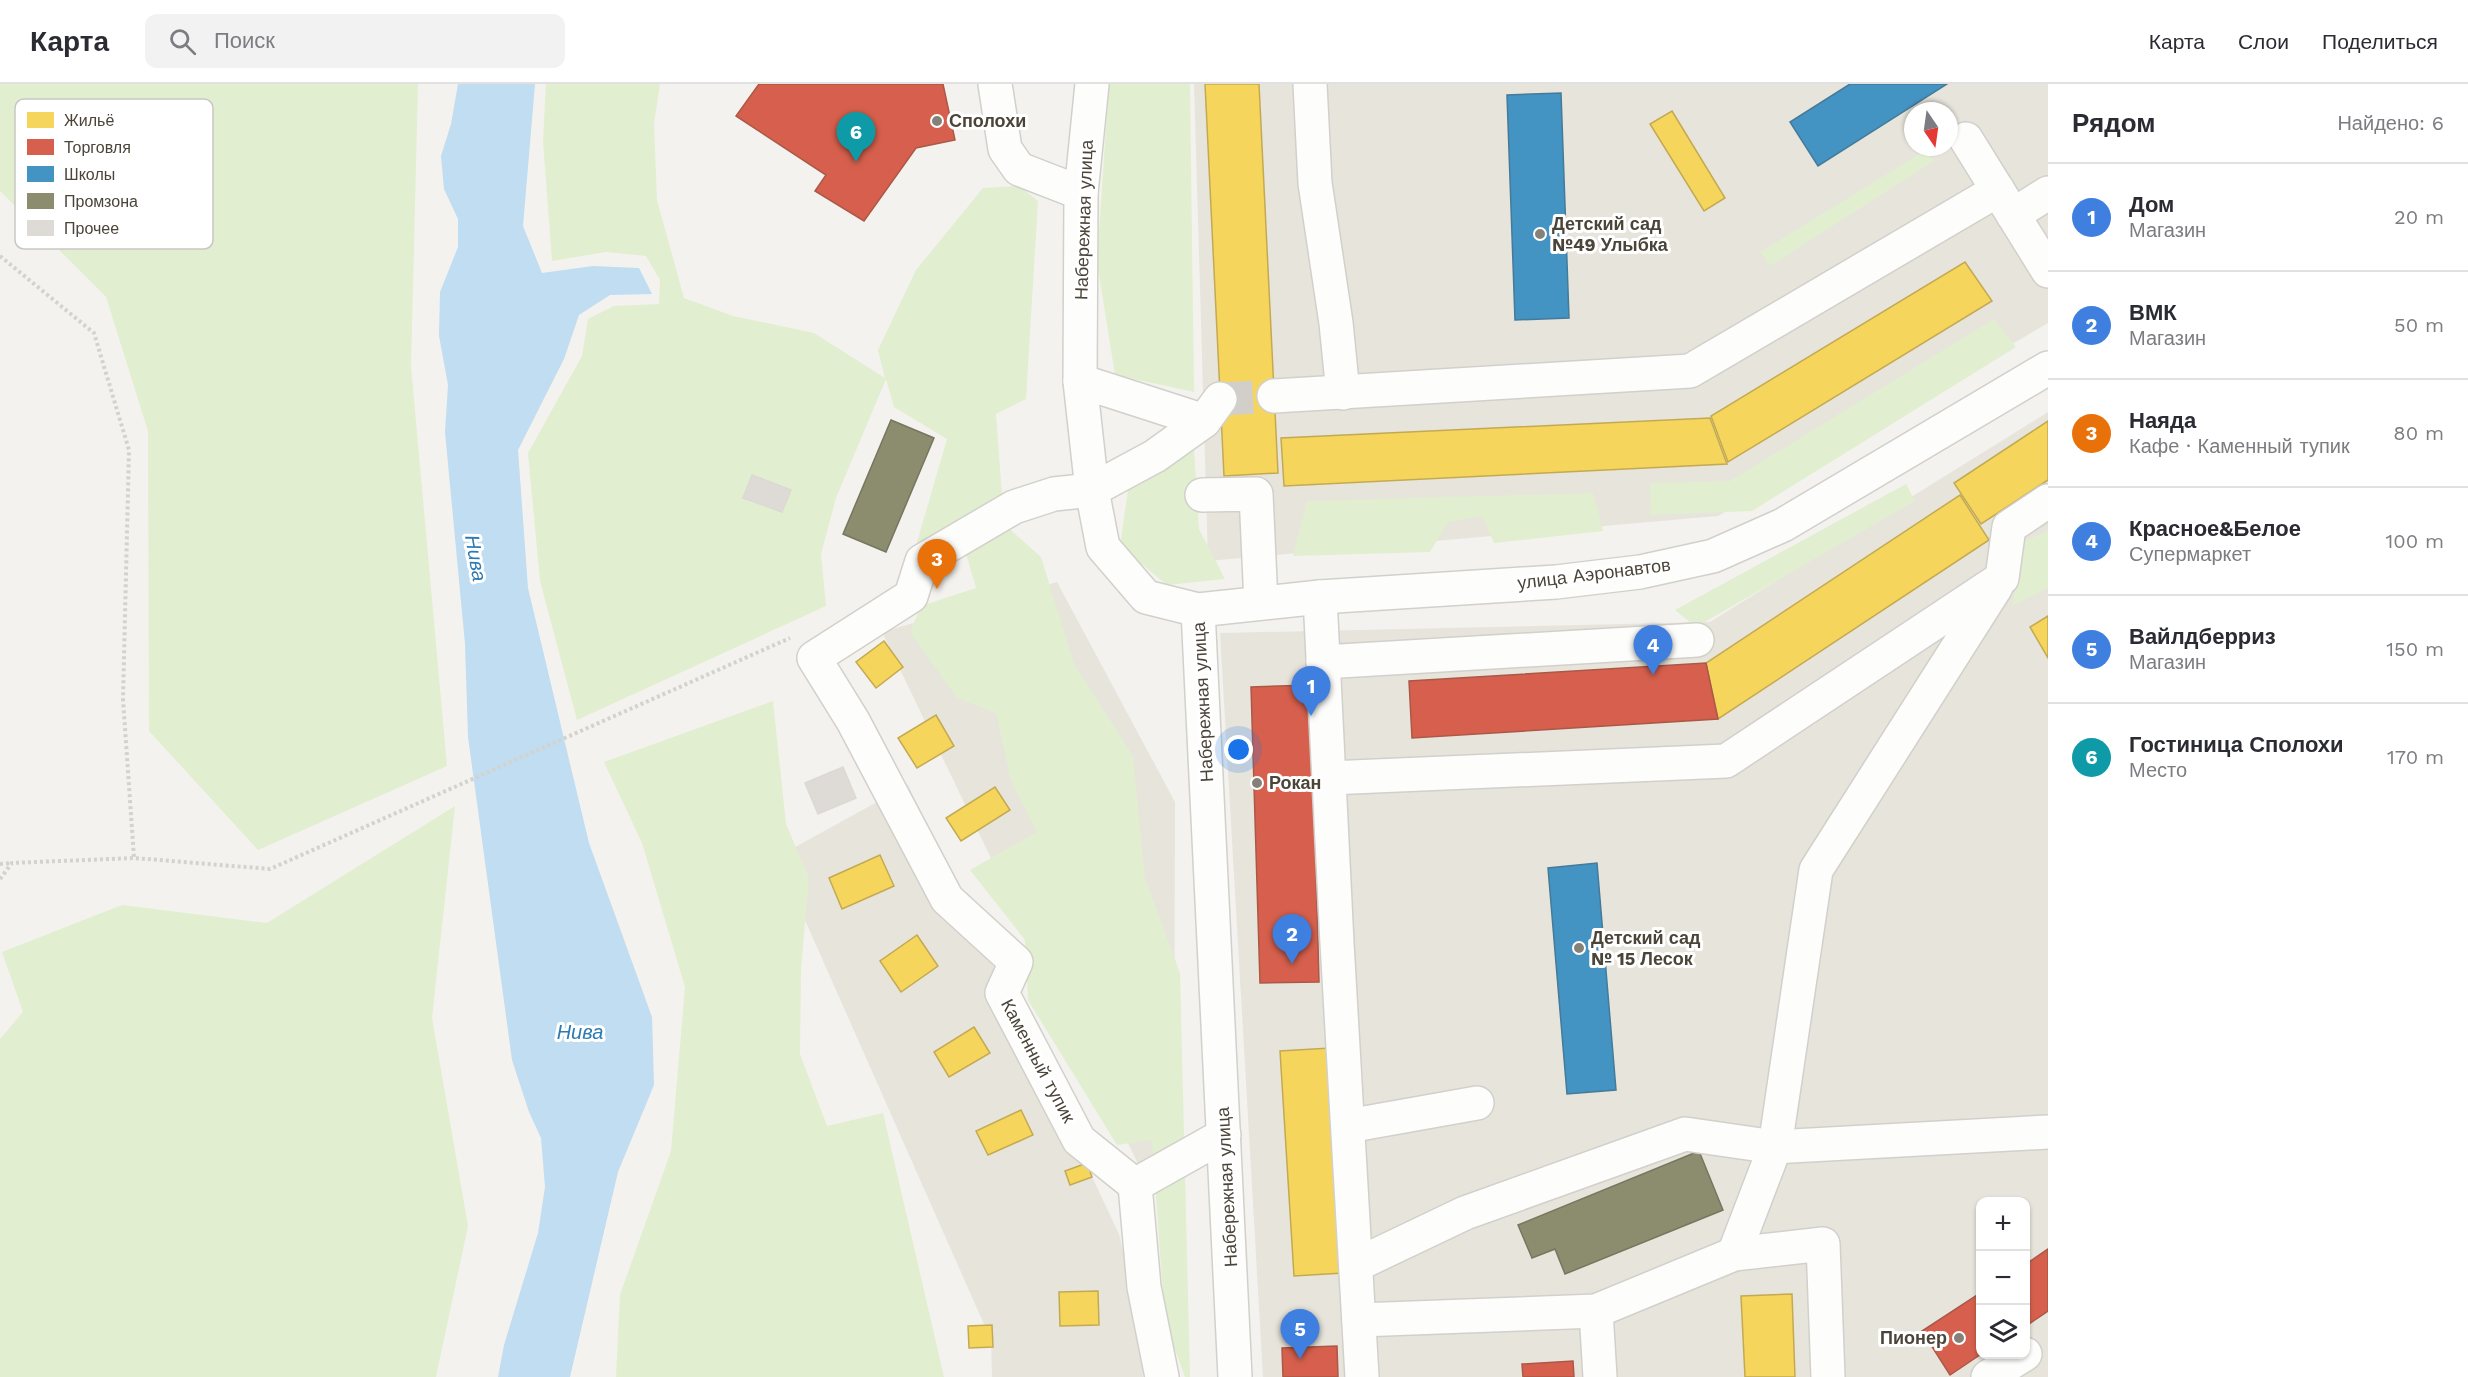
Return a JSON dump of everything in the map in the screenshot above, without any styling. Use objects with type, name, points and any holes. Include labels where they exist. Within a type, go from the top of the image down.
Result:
[{"type":"street","points":[[995,84],[1005,149],[1019,170],[1081,193]]},
{"type":"street","name":"Набережная улица","points":[[1092,84],[1081,193],[1080,381],[1092,490],[1103,547],[1146,597],[1198,610],[1235,1377]]},
{"type":"street","points":[[1310,84],[1315,183],[1336,323],[1343,393]]},
{"type":"street","points":[[1966,139],[2048,271]]},
{"type":"street","points":[[1274,396],[1690,371],[2005,202],[2048,193]]},
{"type":"street","name":"улица Аэронавтов","points":[[1198,610],[1320,597],[1556,582],[1640,572],[1713,556],[1783,525],[2048,368]]},
{"type":"street","points":[[803,648],[911,596],[922,561],[1014,507],[1054,494],[1092,490],[1155,456],[1212,410],[1080,381]]},
{"type":"street","points":[[1202,495],[1256,494],[1261,603]]},
{"type":"street","points":[[1734,1254],[1775,1147],[1816,870],[2002,578],[2009,527],[2048,501]]},
{"type":"street","points":[[1329,778],[1726,761],[2002,578]]},
{"type":"street","points":[[1320,597],[1362,1377]]},
{"type":"street","points":[[1323,662],[1698,640]]},
{"type":"street","name":"Каменный тупик","points":[[803,648],[854,721],[947,898],[1016,962],[1002,993],[1079,1140],[1135,1185]]},
{"type":"street","points":[[1348,1126],[1477,1103]]},
{"type":"street","points":[[1356,1265],[1465,1213],[1685,1134],[1775,1147],[2048,1131]]},
{"type":"street","points":[[1162,1377],[1144,1287],[1135,1185],[1224,1135]]},
{"type":"street","points":[[1359,1320],[1596,1311],[1734,1254],[1823,1244],[1828,1377]]},
{"type":"street","points":[[1596,1311],[1600,1377]]},
{"type":"street","points":[[2030,1351],[2048,1340]]},
{"type":"street","points":[[1988,1377],[2017,1359]]},
{"type":"path","points":[[0,256],[94,333],[129,450],[123,699],[134,858]]},
{"type":"path","points":[[0,864],[134,858],[270,869],[803,648]]},
{"type":"path","points":[[0,879],[12,863]]},
{"type":"shaded area","points":[[1194,84],[2048,84],[2048,323],[1718,516],[1208,561]]},
{"type":"shaded area","points":[[2048,412],[2048,1377],[1263,1377],[1220,633],[1710,622]]},
{"type":"shaded area","points":[[1057,582],[1175,802],[1174,1148],[1139,1166],[882,632]]},
{"type":"shaded area","points":[[908,785],[1119,1234],[1139,1319],[1143,1377],[992,1377],[991,1340],[777,857]]},
{"type":"green space","points":[[0,84],[418,84],[411,366],[447,766],[258,850],[149,731],[148,431],[106,297],[58,249],[213,249],[213,99],[15,99],[15,206],[0,191]]},
{"type":"green space","points":[[546,84],[660,84],[654,124],[657,200],[684,298],[733,316],[814,333],[885,378],[878,350],[916,270],[983,188],[1019,186],[1038,201],[1026,399],[996,414],[1002,495],[915,549],[947,439],[894,407],[886,379],[836,498],[821,554],[826,606],[577,720],[540,581],[528,453],[582,356],[588,319],[614,306],[659,304],[660,280],[646,256],[606,252],[552,261],[543,141]]},
{"type":"green space","points":[[1109,84],[1190,84],[1194,392],[1115,375],[1097,262]]},
{"type":"green space","points":[[1916,156],[1930,156],[1934,161],[1770,266],[1760,252]]},
{"type":"green space","points":[[1994,319],[2016,347],[1752,511],[1651,515],[1650,483],[1730,481]]},
{"type":"green space","points":[[1194,449],[1199,529],[1225,579],[1167,585],[1120,546],[1128,490],[1165,457]]},
{"type":"green space","points":[[1906,484],[1915,501],[1696,627],[1675,610]]},
{"type":"green space","points":[[1593,493],[1603,531],[1494,543],[1482,516],[1448,522],[1430,552],[1293,556],[1307,501]]},
{"type":"green space","points":[[1005,525],[1041,557],[1074,664],[1133,756],[1145,878],[1180,973],[1190,1377],[1185,1377],[1165,1322],[1152,1140],[1117,1145],[1028,1000],[1025,940],[970,870],[1037,832],[1011,781],[996,713],[957,698],[910,632],[921,606],[976,588],[965,550]]},
{"type":"green space","points":[[2048,531],[2048,588],[2012,606],[2024,541]]},
{"type":"green space","points":[[773,701],[786,824],[809,878],[801,969],[800,1054],[827,1126],[883,1113],[944,1377],[616,1377],[620,1295],[671,1151],[685,987],[642,843],[604,762]]},
{"type":"green space","points":[[455,806],[432,1018],[468,1226],[436,1377],[0,1377],[0,1039],[23,1012],[2,952],[122,905],[267,923]]},
{"type":"water","name":"Нива","points":[[458,84],[535,84],[523,226],[542,273],[593,266],[639,268],[652,294],[610,295],[579,315],[564,359],[518,450],[528,588],[589,843],[652,1017],[654,1085],[618,1172],[570,1377],[498,1377],[504,1345],[538,1233],[545,1187],[541,1138],[529,1112],[512,1060],[468,737],[465,644],[445,432],[448,385],[439,336],[440,292],[458,247],[458,219],[444,189],[441,156],[451,124]]},
{"type":"building: Жильё","points":[[1205,84],[1259,84],[1278,473],[1224,476]]},
{"type":"building: Жильё","points":[[1672,111],[1725,198],[1704,211],[1650,124]]},
{"type":"building: Жильё","points":[[1965,262],[1992,301],[1728,462],[1711,416]]},
{"type":"building: Жильё","points":[[1710,418],[1727,464],[1284,486],[1281,438]]},
{"type":"building: Жильё","points":[[2048,421],[2048,480],[1981,524],[1954,483]]},
{"type":"building: Жильё","points":[[1960,495],[1989,540],[1718,719],[1706,663]]},
{"type":"building: Жильё","points":[[2048,616],[2048,658],[2030,627]]},
{"type":"building: Жильё","points":[[884,641],[903,667],[876,688],[856,662]]},
{"type":"building: Жильё","points":[[936,715],[954,746],[917,768],[898,738]]},
{"type":"building: Жильё","points":[[995,787],[1010,810],[961,841],[946,818]]},
{"type":"building: Жильё","points":[[880,855],[894,886],[842,909],[829,878]]},
{"type":"building: Жильё","points":[[917,935],[938,966],[901,992],[880,961]]},
{"type":"building: Жильё","points":[[974,1027],[990,1053],[949,1077],[934,1052]]},
{"type":"building: Жильё","points":[[1330,1048],[1343,1273],[1294,1276],[1280,1051]]},
{"type":"building: Жильё","points":[[1021,1110],[1033,1135],[988,1155],[976,1131]]},
{"type":"building: Жильё","points":[[1087,1163],[1092,1177],[1070,1185],[1065,1171]]},
{"type":"building: Жильё","points":[[1098,1291],[1099,1325],[1060,1326],[1059,1292]]},
{"type":"building: Жильё","points":[[1792,1294],[1795,1377],[1745,1377],[1741,1296]]},
{"type":"building: Жильё","points":[[992,1325],[993,1347],[969,1348],[968,1326]]},
{"type":"building: Торговля","points":[[759,84],[943,84],[955,140],[916,148],[864,221],[815,191],[826,175],[736,116]]},
{"type":"building: Торговля","points":[[1706,663],[1718,719],[1412,738],[1409,681]]},
{"type":"building: Торговля","points":[[1311,685],[1319,982],[1260,983],[1251,687]]},
{"type":"building: Торговля","points":[[2048,1249],[2048,1311],[2030,1323],[2030,1305],[2030,1261]]},
{"type":"building: Торговля","points":[[1976,1296],[1976,1357],[1950,1375],[1922,1331]]},
{"type":"building: Торговля","points":[[1337,1346],[1338,1377],[1283,1377],[1282,1348]]},
{"type":"building: Торговля","points":[[1573,1361],[1574,1377],[1523,1377],[1522,1364]]},
{"type":"building: Школы","points":[[1850,84],[1947,84],[1919,102],[1904,102],[1904,111],[1818,166],[1790,122]]},
{"type":"building: Школы","points":[[1561,93],[1569,318],[1515,320],[1507,95]]},
{"type":"building: Школы","points":[[1597,863],[1616,1090],[1567,1094],[1548,868]]},
{"type":"building: Промзона","points":[[891,420],[934,438],[886,552],[843,534]]},
{"type":"building: Промзона","points":[[1699,1151],[1723,1210],[1565,1274],[1555,1249],[1532,1258],[1518,1225]]},
{"type":"building: Прочее","points":[[752,475],[791,490],[782,512],[743,498]]},
{"type":"building: Прочее","points":[[843,767],[856,798],[818,814],[805,783]]},
{"type":"tunnel","points":[[1220,399],[1274,396]]},
{"type":"place","name":"Сполохи","points":[[937,121]]},
{"type":"place","name":"Гостиница Сполохи","points":[[856,162]]},
{"type":"place","name":"Детский сад №49 Улыбка","points":[[1540,234]]},
{"type":"place","name":"Наяда","points":[[937,589]]},
{"type":"place","name":"Красное&Белое","points":[[1653,675]]},
{"type":"place","name":"Дом","points":[[1311,716]]},
{"type":"place","name":"Рокан","points":[[1257,783]]},
{"type":"place","name":"Детский сад № 15 Лесок","points":[[1579,948]]},
{"type":"place","name":"ВМК","points":[[1292,964]]},
{"type":"place","name":"Пионер","points":[[1959,1338]]},
{"type":"place","name":"Вайлдберриз","points":[[1300,1359]]}]
